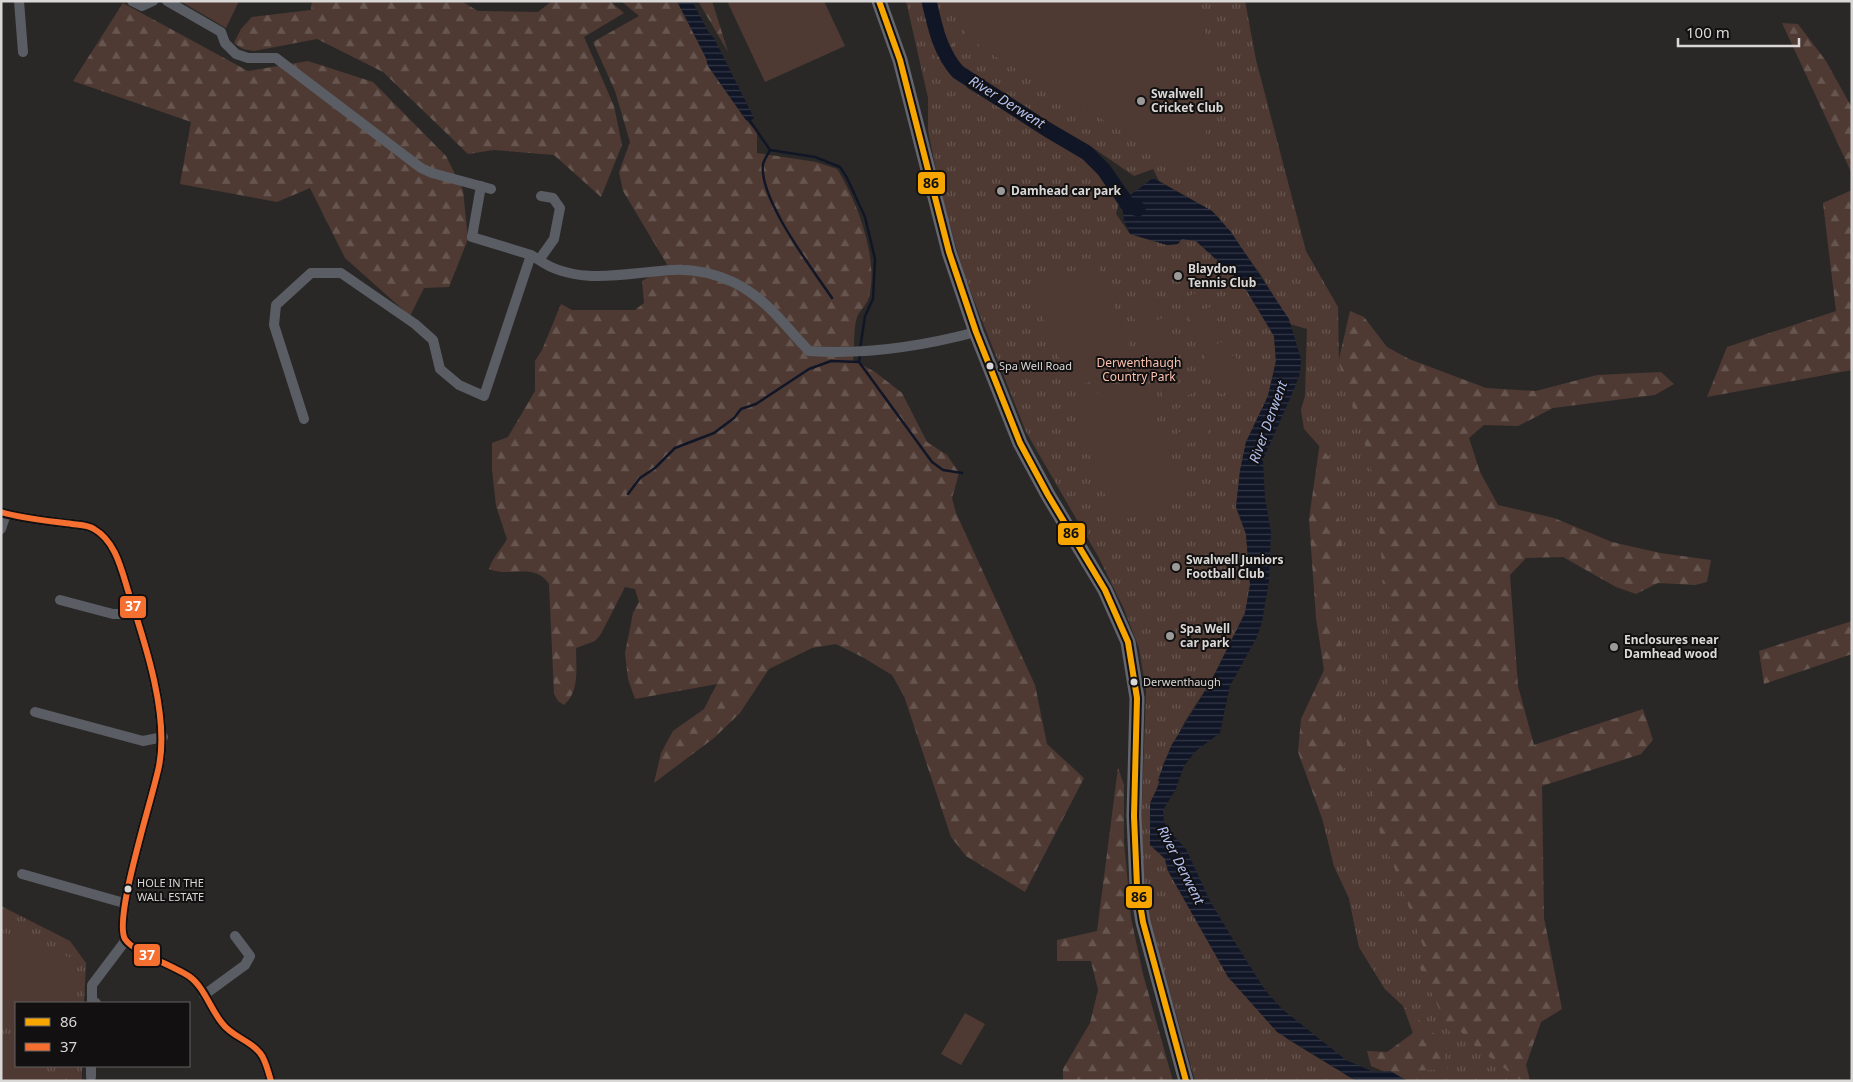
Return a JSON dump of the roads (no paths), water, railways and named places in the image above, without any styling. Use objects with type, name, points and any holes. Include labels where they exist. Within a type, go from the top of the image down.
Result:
[{"type":"main road","points":[[879,1],[900,60],[949,252],[976,332],[1020,443],[1048,495],[1105,590],[1128,642],[1137,698],[1134,816],[1137,886],[1143,922],[1186,1081]]},
{"type":"street","points":[[19,1],[22,52]]},
{"type":"street","points":[[132,1],[142,6],[153,1]]},
{"type":"street","points":[[167,1],[221,32],[225,43],[236,54],[248,58],[276,58],[421,168],[432,173],[486,188],[472,237],[535,257],[552,269],[575,275],[634,274],[674,270],[705,273],[732,282],[759,297],[809,350],[842,352],[873,349],[945,340],[976,332]]},
{"type":"street","points":[[304,419],[274,325],[276,305],[311,273],[341,273],[415,324],[434,340],[440,369],[459,385],[484,396],[535,257],[554,239],[560,208],[553,198],[541,196]]},
{"type":"street","points":[[1,530],[3,513],[92,527],[107,537],[114,550],[135,614],[158,701],[163,737],[159,766],[124,904],[122,928],[126,940],[158,962],[178,969],[192,978],[222,1024],[233,1035],[254,1046],[262,1054],[272,1081]]},
{"type":"street","points":[[60,600],[112,614],[135,614]]},
{"type":"street","points":[[35,712],[143,741],[163,737]]},
{"type":"street","points":[[22,874],[124,904]]},
{"type":"street","points":[[204,995],[245,965],[250,956],[236,936]]},
{"type":"street","points":[[93,1002],[92,985],[126,940]]},
{"type":"street","points":[[91,1067],[91,1077]]},
{"type":"water","points":[[677,1],[692,1],[709,33],[714,38],[754,118],[750,121],[746,120],[708,66],[706,58]]},
{"type":"water","points":[[1153,178],[1212,211],[1231,232],[1289,319],[1301,359],[1300,373],[1295,387],[1263,460],[1265,498],[1271,532],[1269,581],[1262,622],[1257,637],[1230,686],[1220,733],[1196,751],[1184,766],[1176,789],[1163,810],[1164,821],[1169,831],[1186,849],[1210,901],[1231,936],[1265,990],[1282,1009],[1346,1060],[1374,1072],[1390,1071],[1408,1081],[1356,1081],[1277,1032],[1228,977],[1168,871],[1165,859],[1150,845],[1150,803],[1160,782],[1158,780],[1171,746],[1210,683],[1245,613],[1250,585],[1246,534],[1236,507],[1240,471],[1246,442],[1268,396],[1276,361],[1274,336],[1242,283],[1196,241],[1182,239],[1178,244],[1167,245],[1130,234],[1124,221],[1122,207],[1124,195],[1129,196]]},
{"type":"waterway","name":"River Derwent","points":[[929,1],[942,48],[958,72],[1087,153],[1104,170],[1128,205],[1138,209]]},
{"type":"waterway","points":[[750,121],[770,150],[815,157],[840,167],[847,178],[865,217],[875,259],[873,299],[865,316],[860,349]]},
{"type":"waterway","points":[[770,150],[763,164],[764,178],[769,195],[788,233],[832,298]]},
{"type":"waterway","points":[[860,355],[859,362],[932,462],[943,470],[962,473]]},
{"type":"waterway","points":[[628,494],[640,478],[655,468],[675,448],[714,433],[734,418],[741,409],[756,404],[809,369],[831,361],[859,362]]},
{"type":"place","name":"Swalwell Cricket Club","points":[[1141,101]]},
{"type":"place","name":"Damhead car park","points":[[1001,191]]},
{"type":"place","name":"Blaydon Tennis Club","points":[[1178,276]]},
{"type":"place","name":"Spa Well Road","points":[[990,366]]},
{"type":"place","name":"Swalwell Juniors Football Club","points":[[1176,567]]},
{"type":"place","name":"Spa Well car park","points":[[1170,636]]},
{"type":"place","name":"Enclosures near Damhead wood","points":[[1614,647]]},
{"type":"place","name":"Derwenthaugh","points":[[1134,682]]},
{"type":"place","name":"HOLE IN THE WALL ESTATE","points":[[128,889]]},
{"type":"park label","name":"Derwenthaugh Country Park","points":[[1139,370]]}]
